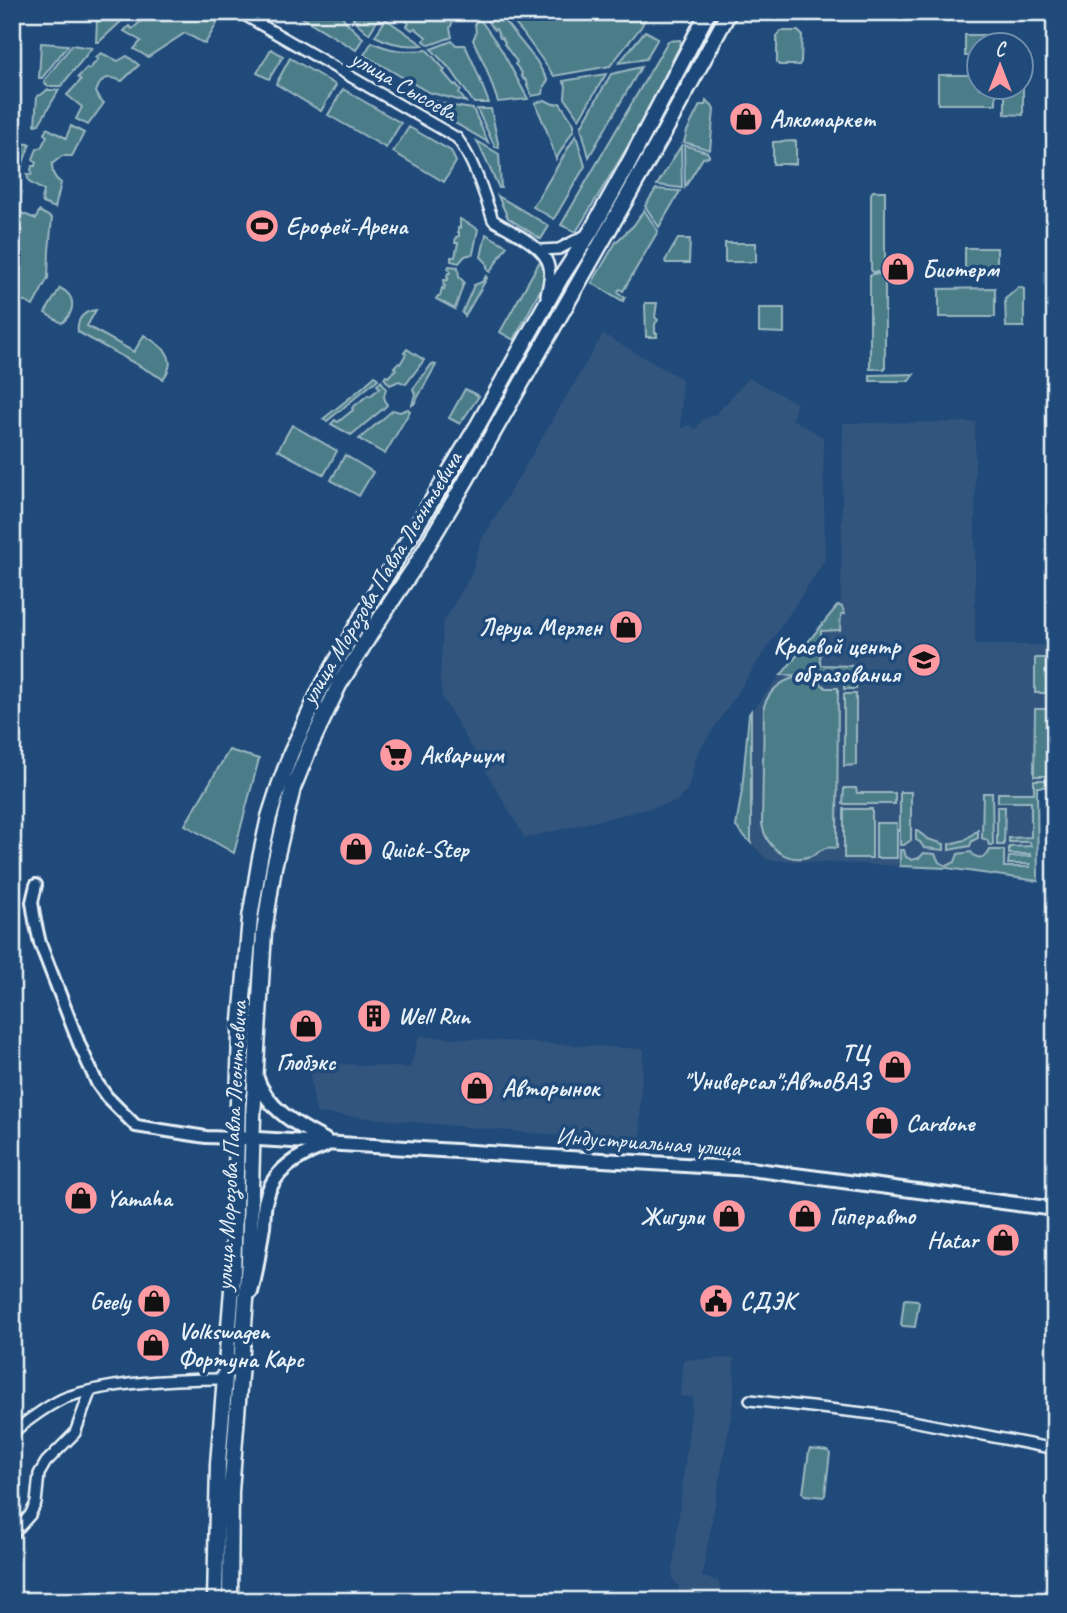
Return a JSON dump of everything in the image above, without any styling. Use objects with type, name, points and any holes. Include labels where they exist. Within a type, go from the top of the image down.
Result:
[{"type":"main road","name":"улица Морозова Павла Леонтьевича","points":[[215,1601],[218,1464],[233,1277],[240,1032],[250,918],[269,817],[301,731],[320,690],[478,425],[560,279],[591,231],[708,12]]},
{"type":"main road","name":"улица Морозова Павла Леонтьевича","points":[[230,1601],[232,1491],[250,1247],[254,1099],[264,932],[274,867],[293,788],[339,685],[416,565],[477,461],[656,148],[729,12]]},
{"type":"main road","points":[[257,1040],[256,1077],[266,1098],[293,1122],[331,1143]]},
{"type":"main road","name":"Индустриальная улица","points":[[237,1138],[750,1169],[1055,1209]]},
{"type":"main road","points":[[246,1312],[255,1277],[265,1200],[271,1185],[279,1173],[291,1163],[306,1153],[331,1143]]},
{"type":"street","name":"улица Сысоева","points":[[239,12],[457,138],[467,151],[483,186],[493,220],[541,250]]},
{"type":"street","points":[[543,310],[549,281],[549,265],[541,250],[559,249],[591,231]]},
{"type":"street","points":[[36,885],[32,902],[40,943],[96,1083],[107,1097],[136,1126],[206,1137],[237,1138]]},
{"type":"street","points":[[12,1433],[65,1398],[127,1385],[225,1379]]},
{"type":"street","points":[[12,1535],[30,1515],[36,1503],[39,1474],[46,1462],[75,1433],[90,1392]]},
{"type":"street","points":[[750,1400],[882,1415],[1055,1449]]},
{"type":"shaded area","points":[[603,334],[682,379],[681,429],[689,425],[696,429],[702,420],[717,413],[749,378],[797,403],[792,419],[823,437],[825,560],[697,754],[688,789],[676,802],[525,838],[442,697],[440,678],[443,623],[470,577],[481,541]]},
{"type":"shaded area","name":"Краевой центр образования","points":[[975,422],[975,645],[1055,645],[1055,787],[1037,787],[1038,881],[947,868],[767,860],[736,827],[749,714],[841,601],[843,423]]},
{"type":"shaded area","name":"Авторынок","points":[[419,1036],[644,1049],[640,1108],[641,1143],[316,1113],[308,1062],[410,1068]]},
{"type":"shaded area","points":[[734,1358],[734,1399],[702,1577],[719,1581],[722,1601],[676,1601],[679,1587],[672,1578],[693,1398],[680,1396],[683,1360]]},
{"type":"green space","points":[[149,12],[210,12],[220,18],[205,44],[185,33],[148,57],[134,49],[141,41],[124,31],[129,26],[132,29]]},
{"type":"green space","points":[[293,12],[339,12],[363,38],[356,50]]},
{"type":"green space","points":[[348,12],[373,12],[380,16],[369,34]]},
{"type":"green space","points":[[446,12],[453,21],[450,28],[452,37],[430,45],[424,41],[426,37],[415,28],[412,30],[407,26],[409,23],[397,15],[395,18],[388,14]]},
{"type":"green space","points":[[483,12],[497,12],[536,60],[548,81],[543,94],[532,96],[515,64],[517,62]]},
{"type":"green space","points":[[505,12],[649,12],[641,27],[610,66],[554,76]]},
{"type":"green space","points":[[106,14],[126,17],[96,42],[97,20]]},
{"type":"green space","points":[[479,18],[501,49],[528,99],[498,102],[473,40],[476,33],[475,23]]},
{"type":"green space","points":[[386,19],[423,45],[398,44],[375,36]]},
{"type":"green space","points":[[645,31],[658,38],[646,59],[619,63]]},
{"type":"green space","points":[[780,31],[798,31],[802,35],[799,65],[779,65],[777,62],[777,35]]},
{"type":"green space","points":[[680,40],[681,43],[642,123],[576,232],[561,225],[668,41]]},
{"type":"green space","points":[[452,41],[456,45],[465,45],[489,103],[474,103],[452,71],[431,49]]},
{"type":"green space","points":[[372,42],[398,50],[427,50],[461,90],[459,93],[466,102],[428,92],[364,55]]},
{"type":"green space","points":[[41,43],[68,45],[42,78],[39,78]]},
{"type":"green space","points":[[72,45],[92,48],[61,86],[47,86],[44,81]]},
{"type":"green space","points":[[271,49],[283,56],[269,79],[257,73]]},
{"type":"green space","points":[[101,53],[118,61],[127,56],[139,65],[122,81],[109,78],[100,83],[96,92],[104,103],[88,125],[76,119],[82,107],[67,95],[81,80],[78,77],[87,68],[89,70]]},
{"type":"green space","points":[[290,58],[336,85],[321,111],[276,84]]},
{"type":"green space","points":[[641,67],[589,157],[581,127],[611,74]]},
{"type":"green space","points":[[606,74],[579,119],[565,98],[566,86],[563,81]]},
{"type":"green space","points":[[938,75],[965,75],[965,102],[996,102],[996,104],[938,104]]},
{"type":"green space","points":[[343,89],[401,123],[386,148],[328,115]]},
{"type":"green space","points":[[47,90],[59,90],[39,124],[35,125],[37,96]]},
{"type":"green space","points":[[425,98],[473,109],[488,142],[422,104]]},
{"type":"green space","points":[[545,100],[553,104],[560,103],[574,124],[574,129],[556,159],[535,103]]},
{"type":"green space","points":[[706,101],[714,110],[710,150],[684,142],[700,105],[705,105]]},
{"type":"green space","points":[[1005,102],[1023,102],[1023,115],[1005,114]]},
{"type":"green space","points":[[477,109],[491,109],[499,148],[495,147]]},
{"type":"green space","points":[[71,126],[84,133],[72,156],[62,156],[52,164],[54,175],[61,183],[55,208],[43,203],[44,191],[29,182],[27,174],[31,175],[32,166],[35,166],[33,159],[47,136],[44,134],[47,128],[66,138]]},
{"type":"green space","points":[[409,127],[451,151],[456,162],[444,182],[393,152]]},
{"type":"green space","points":[[576,135],[585,166],[554,219],[533,207]]},
{"type":"green space","points":[[477,141],[499,154],[501,188],[499,188]]},
{"type":"green space","points":[[796,141],[796,164],[773,164],[773,142]]},
{"type":"green space","points":[[12,143],[30,144],[15,185],[12,184]]},
{"type":"green space","points":[[684,145],[709,155],[703,158],[685,187]]},
{"type":"green space","points":[[681,146],[682,188],[657,185]]},
{"type":"green space","points":[[656,189],[680,191],[659,227],[645,206]]},
{"type":"green space","points":[[873,191],[885,191],[884,272],[871,270]]},
{"type":"green space","points":[[498,196],[549,226],[541,239],[508,218]]},
{"type":"green space","points":[[644,210],[658,231],[623,291],[618,291],[625,297],[623,301],[592,283],[616,242],[634,225]]},
{"type":"green space","points":[[39,211],[52,218],[48,278],[33,306],[15,296],[14,258],[19,212],[36,219]]},
{"type":"green space","points":[[460,219],[478,229],[473,254],[465,256],[459,263],[451,261],[451,257],[455,257]]},
{"type":"green space","points":[[486,234],[507,246],[490,272],[481,257]]},
{"type":"green space","points":[[678,239],[690,239],[689,263],[666,263],[665,261]]},
{"type":"green space","points":[[725,243],[756,243],[756,262],[725,262]]},
{"type":"green space","points":[[965,248],[997,248],[997,269],[965,269]]},
{"type":"green space","points":[[540,261],[545,271],[544,283],[514,340],[500,332]]},
{"type":"green space","points":[[449,266],[458,267],[459,277],[464,282],[455,309],[436,299],[442,288],[444,289],[444,280],[448,280]]},
{"type":"green space","points":[[883,274],[885,277],[885,369],[870,369],[870,275]]},
{"type":"green space","points":[[486,276],[465,316],[462,313],[474,285],[482,282]]},
{"type":"green space","points":[[1019,287],[1024,289],[1024,327],[1006,327],[1005,299]]},
{"type":"green space","points":[[60,288],[66,291],[72,300],[70,314],[62,323],[45,313]]},
{"type":"green space","points":[[995,288],[995,317],[939,317],[939,289]]},
{"type":"green space","points":[[645,303],[657,303],[657,337],[646,337]]},
{"type":"green space","points":[[759,308],[784,308],[784,333],[759,332]]},
{"type":"green space","points":[[96,310],[87,326],[134,352],[144,335],[167,353],[170,364],[163,379],[78,332],[78,323],[82,316]]},
{"type":"green space","points":[[407,349],[424,360],[406,384],[399,381],[390,385],[384,378],[400,364]]},
{"type":"green space","points":[[432,364],[436,365],[412,405],[415,394],[413,389]]},
{"type":"green space","points":[[914,374],[909,381],[870,381],[870,375]]},
{"type":"green space","points":[[375,376],[378,379],[327,421],[323,419],[357,392]]},
{"type":"green space","points":[[381,381],[386,388],[384,397],[387,405],[383,409],[351,435],[331,424],[335,420],[338,422],[368,395],[380,388],[377,385]]},
{"type":"green space","points":[[465,389],[479,396],[460,424],[449,418]]},
{"type":"green space","points":[[408,409],[410,411],[385,454],[359,439],[393,410],[400,412]]},
{"type":"green space","points":[[292,425],[337,451],[324,475],[278,450]]},
{"type":"green space","points":[[345,455],[373,472],[359,496],[331,480]]},
{"type":"green space","points":[[838,605],[845,614],[841,614],[840,630],[821,631],[820,665],[855,666],[856,689],[844,689],[844,676],[781,675]]},
{"type":"green space","points":[[1035,658],[1046,658],[1046,693],[1035,693]]},
{"type":"green space","points":[[793,678],[819,682],[826,688],[838,688],[837,848],[826,848],[802,858],[786,856],[773,847],[762,824],[764,706],[775,689]]},
{"type":"green space","points":[[844,694],[856,694],[856,765],[844,766]]},
{"type":"green space","points":[[1035,709],[1055,709],[1054,776],[1034,776]]},
{"type":"green space","points":[[751,711],[751,843],[736,827]]},
{"type":"green space","points":[[229,750],[259,759],[234,853],[185,825]]},
{"type":"green space","points":[[1034,780],[1055,780],[1055,787],[1037,787],[1038,881],[947,868],[900,866],[900,850],[904,850],[906,857],[912,860],[924,853],[935,854],[939,862],[947,866],[955,862],[958,854],[971,852],[981,857],[990,850],[1004,850],[1004,867],[1030,867],[1030,864],[1008,864],[1009,857],[1031,856],[1009,854],[1009,847],[1031,846],[1030,842],[1009,842],[1009,838],[1031,837],[1031,802],[998,802],[998,793],[1034,793]]},
{"type":"green space","points":[[844,788],[856,788],[857,793],[895,793],[895,804],[843,804]]},
{"type":"green space","points":[[900,792],[911,792],[911,840],[904,845],[900,845]]},
{"type":"green space","points":[[983,793],[992,793],[993,845],[989,845],[987,840],[982,838]]},
{"type":"green space","points":[[997,807],[1005,807],[1004,845],[997,845]]},
{"type":"green space","points":[[844,809],[872,809],[872,858],[844,858]]},
{"type":"green space","points":[[876,823],[897,823],[897,858],[876,858]]},
{"type":"green space","points":[[916,830],[928,839],[944,844],[944,850],[924,848],[916,840]]},
{"type":"green space","points":[[978,830],[978,838],[972,841],[970,846],[949,850],[949,844],[965,840]]},
{"type":"green space","points":[[906,1299],[919,1302],[915,1327],[901,1325]]},
{"type":"green space","points":[[810,1449],[830,1453],[823,1497],[803,1493]]},
{"type":"place","name":"Алкомаркет","points":[[746,119]]},
{"type":"place","name":"Ерофей-Арена","points":[[262,226]]},
{"type":"place","name":"Биотерм","points":[[898,269]]},
{"type":"place","name":"Леруа Мерлен","points":[[626,627]]},
{"type":"place","name":"Краевой центр образования","points":[[924,660]]},
{"type":"place","name":"Аквариум","points":[[396,755]]},
{"type":"place","name":"Quick-Step","points":[[356,849]]},
{"type":"place","name":"Well Run","points":[[374,1016]]},
{"type":"place","name":"Глобэкс","points":[[306,1026]]},
{"type":"place","name":"ТЦ \"Универсал\";АвтоВАЗ","points":[[895,1067]]},
{"type":"place","name":"Авторынок","points":[[477,1088]]},
{"type":"place","name":"Cardone","points":[[882,1123]]},
{"type":"place","name":"Yamaha","points":[[81,1198]]},
{"type":"place","name":"Жигули","points":[[729,1216]]},
{"type":"place","name":"Гиперавто","points":[[805,1216]]},
{"type":"place","name":"Hatar","points":[[1003,1240]]},
{"type":"place","name":"Geely","points":[[154,1301]]},
{"type":"place","name":"СДЭК","points":[[716,1301]]},
{"type":"place","name":"Volkswagen Фортуна Карс","points":[[153,1345]]}]
